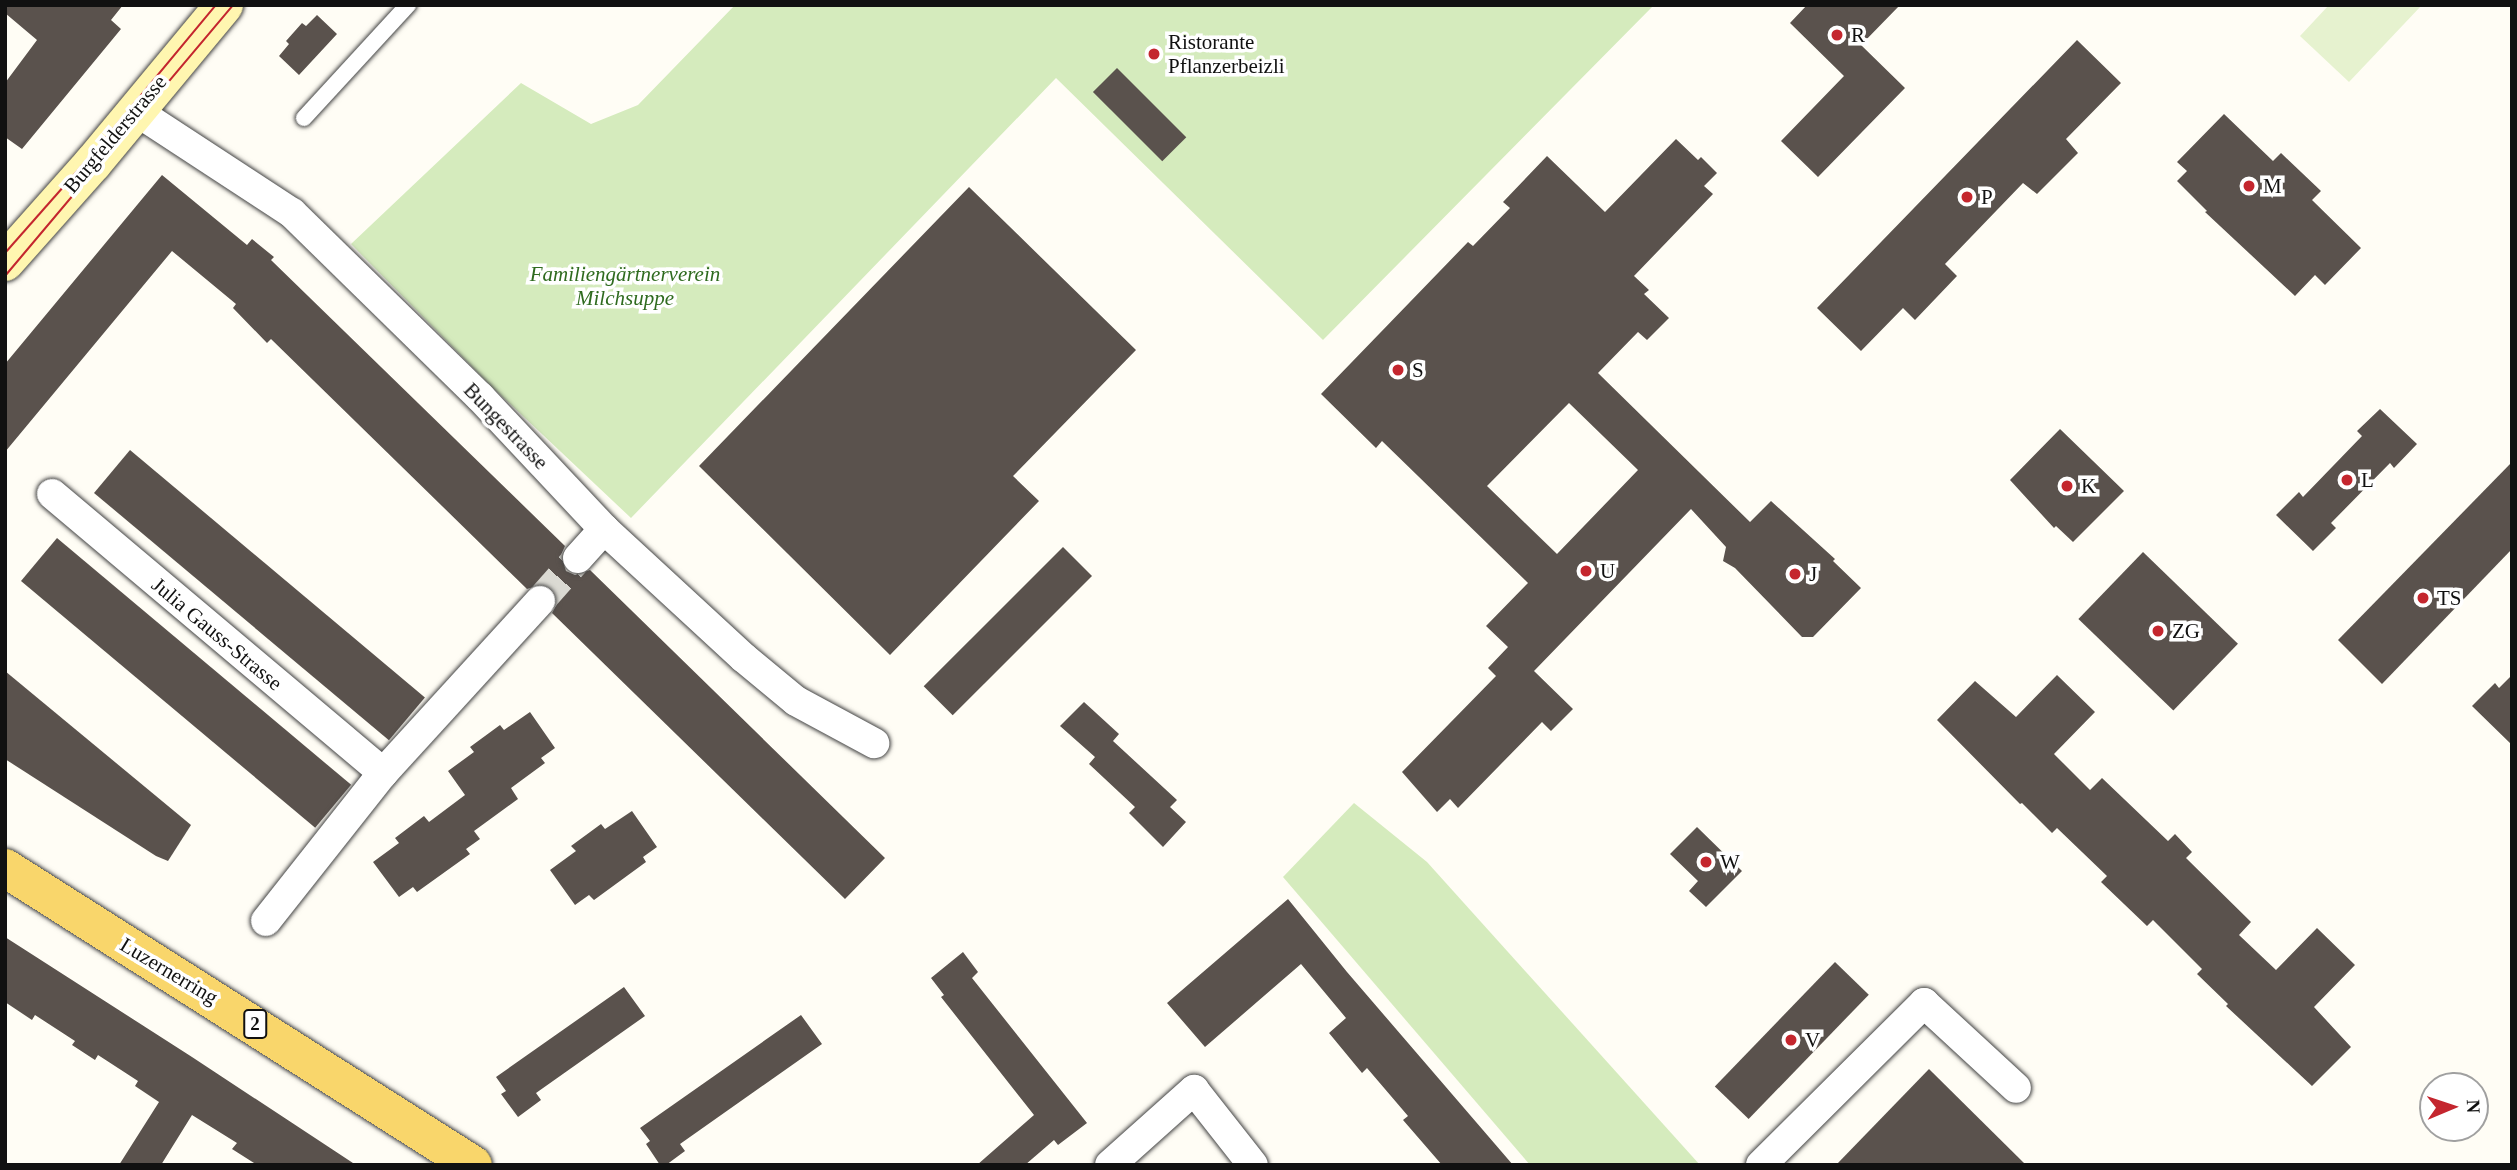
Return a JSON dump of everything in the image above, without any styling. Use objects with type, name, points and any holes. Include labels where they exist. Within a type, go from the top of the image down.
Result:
[{"type":"main road","name":"Burgfelderstrasse","points":[[5,262],[224,5]]},
{"type":"main road","name":"Luzernerring","points":[[5,868],[474,1165]]},
{"type":"street","name":"Bungestrasse","points":[[136,111],[292,213],[480,397],[604,529],[744,659],[796,701],[873,743]]},
{"type":"street","name":"Julia Gauss-Strasse","points":[[52,495],[383,773]]},
{"type":"street","points":[[578,558],[604,529]]},
{"type":"street","points":[[266,921],[383,773],[540,601]]},
{"type":"street","points":[[1761,1165],[1924,1003],[2016,1088]]},
{"type":"street","points":[[1110,1165],[1194,1090],[1253,1165]]},
{"type":"lane","points":[[304,118],[408,5]]},
{"type":"green space","name":"Familiengärtnerverein Milchsuppe","points":[[735,5],[1654,5],[1323,340],[1056,78],[631,518],[491,386],[351,244],[521,83],[591,124],[638,105]]},
{"type":"green space","points":[[2329,5],[2422,5],[2349,82],[2300,36]]},
{"type":"green space","points":[[1354,803],[1427,862],[1700,1165],[1530,1165],[1283,877]]},
{"type":"building","points":[[5,5],[123,5],[111,20],[121,29],[22,149],[5,137],[5,83],[37,40],[5,13]]},
{"type":"building","points":[[1807,5],[1900,5],[1861,45],[1905,88],[1818,177],[1781,141],[1844,76],[1790,23]]},
{"type":"building","points":[[317,15],[337,34],[299,75],[279,56],[289,44],[286,41],[302,23],[306,26]]},
{"type":"building","name":"P","points":[[2077,40],[2121,83],[2066,139],[2078,153],[2037,194],[2023,183],[1945,264],[1957,276],[1915,320],[1903,308],[1861,351],[1817,308]]},
{"type":"building","points":[[1117,68],[1186,137],[1162,161],[1093,92]]},
{"type":"building","name":"M","points":[[2224,114],[2273,161],[2281,153],[2321,191],[2312,200],[2361,248],[2325,285],[2315,275],[2295,296],[2205,212],[2207,211],[2177,181],[2187,171],[2177,162]]},
{"type":"building","points":[[1676,139],[1698,160],[1701,157],[1717,173],[1704,186],[1713,194],[1634,276],[1649,290],[1644,294],[1669,318],[1647,340],[1638,332],[1598,373],[1750,522],[1771,501],[1835,559],[1833,561],[1861,588],[1813,637],[1802,637],[1735,568],[1723,561],[1726,547],[1691,509],[1534,671],[1573,709],[1551,731],[1542,722],[1458,808],[1450,799],[1437,812],[1402,772],[1496,676],[1488,668],[1508,647],[1486,626],[1528,583],[1382,441],[1376,448],[1321,394],[1468,242],[1473,246],[1510,208],[1503,202],[1547,156],[1605,212]],"holes":[[[1569,403],[1638,470],[1557,554],[1487,486]]]},
{"type":"building","points":[[162,175],[247,245],[252,239],[274,257],[271,260],[565,546],[561,555],[566,571],[575,575],[590,570],[885,858],[845,899],[552,613],[557,604],[552,589],[543,584],[527,589],[271,339],[267,343],[233,308],[236,304],[172,251],[5,452],[5,364]]},
{"type":"building","points":[[969,187],[1136,350],[1013,476],[1039,501],[890,655],[699,466]]},
{"type":"building","name":"L","points":[[2380,409],[2417,444],[2394,468],[2390,463],[2331,523],[2336,528],[2313,551],[2276,515],[2299,492],[2303,497],[2362,436],[2357,431]]},
{"type":"building","name":"K","points":[[2060,429],[2124,491],[2073,542],[2056,526],[2054,528],[2010,480]]},
{"type":"building","points":[[130,450],[425,697],[389,740],[94,493]]},
{"type":"building","name":"TS","points":[[2512,462],[2512,549],[2382,684],[2338,640]]},
{"type":"building","points":[[57,538],[351,785],[315,828],[21,581]]},
{"type":"building","points":[[1063,547],[1092,576],[953,715],[924,686]]},
{"type":"building","name":"ZG","points":[[2143,552],[2238,644],[2173,711],[2078,619]]},
{"type":"building","points":[[5,671],[191,825],[168,861],[156,856],[5,759]]},
{"type":"building","points":[[2057,675],[2095,712],[2054,754],[2090,790],[2102,778],[2168,841],[2175,834],[2192,852],[2186,858],[2251,922],[2239,935],[2276,970],[2317,928],[2355,965],[2314,1007],[2351,1047],[2312,1086],[2226,1006],[2228,1004],[2197,974],[2202,969],[2153,920],[2147,926],[2101,882],[2107,876],[2057,828],[2052,833],[2020,804],[1937,720],[1975,681],[2016,717]]},
{"type":"building","points":[[2512,675],[2512,745],[2472,706],[2495,683],[2499,688]]},
{"type":"building","points":[[1084,702],[1119,734],[1113,741],[1177,800],[1170,807],[1186,822],[1163,847],[1129,813],[1135,807],[1089,764],[1095,757],[1060,726]]},
{"type":"building","points":[[530,712],[555,748],[541,758],[545,763],[511,788],[518,799],[474,831],[480,839],[466,849],[470,854],[417,892],[413,887],[399,897],[373,862],[399,843],[395,838],[424,816],[429,822],[465,795],[448,771],[474,752],[470,747],[500,725],[504,730]]},
{"type":"building","points":[[632,811],[657,847],[643,857],[646,862],[594,900],[589,895],[575,905],[550,870],[576,851],[571,846],[601,824],[605,829]]},
{"type":"building","name":"W","points":[[1697,827],[1742,871],[1706,907],[1689,891],[1698,881],[1670,854]]},
{"type":"building","points":[[1288,899],[1513,1165],[1442,1165],[1403,1120],[1408,1116],[1367,1068],[1362,1073],[1329,1033],[1346,1018],[1301,964],[1205,1047],[1167,1003]]},
{"type":"building","points":[[5,937],[356,1165],[257,1165],[232,1149],[237,1143],[192,1115],[161,1165],[119,1165],[159,1102],[135,1086],[138,1081],[98,1055],[95,1060],[72,1045],[75,1041],[35,1015],[32,1020],[5,1002]]},
{"type":"building","points":[[963,952],[978,972],[972,978],[1087,1123],[1058,1145],[1054,1140],[1025,1165],[977,1165],[1034,1115],[941,997],[944,995],[931,978]]},
{"type":"building","name":"V","points":[[1835,962],[1869,995],[1749,1119],[1715,1086]]},
{"type":"building","points":[[624,987],[645,1016],[536,1093],[541,1100],[518,1117],[501,1094],[506,1091],[496,1077]]},
{"type":"building","points":[[801,1015],[822,1044],[680,1144],[685,1151],[666,1165],[660,1165],[646,1144],[650,1141],[640,1128]]},
{"type":"building","points":[[1929,1069],[2026,1165],[1836,1165]]},
{"type":"tunnel","points":[[540,601],[578,558]]},
{"type":"tram line","points":[[5,253],[88,159],[216,5]]},
{"type":"tram line","points":[[5,276],[233,5]]},
{"type":"place","name":"R","points":[[1837,35]]},
{"type":"place","name":"Ristorante Pflanzerbeizli","points":[[1154,54]]},
{"type":"place","name":"M","points":[[2249,186]]},
{"type":"place","name":"P","points":[[1967,197]]},
{"type":"place","name":"S","points":[[1398,370]]},
{"type":"place","name":"L","points":[[2347,480]]},
{"type":"place","name":"K","points":[[2067,486]]},
{"type":"place","name":"U","points":[[1586,571]]},
{"type":"place","name":"J","points":[[1795,574]]},
{"type":"place","name":"TS","points":[[2423,598]]},
{"type":"place","name":"ZG","points":[[2158,631]]},
{"type":"place","name":"W","points":[[1706,862]]},
{"type":"place","name":"V","points":[[1791,1040]]}]
